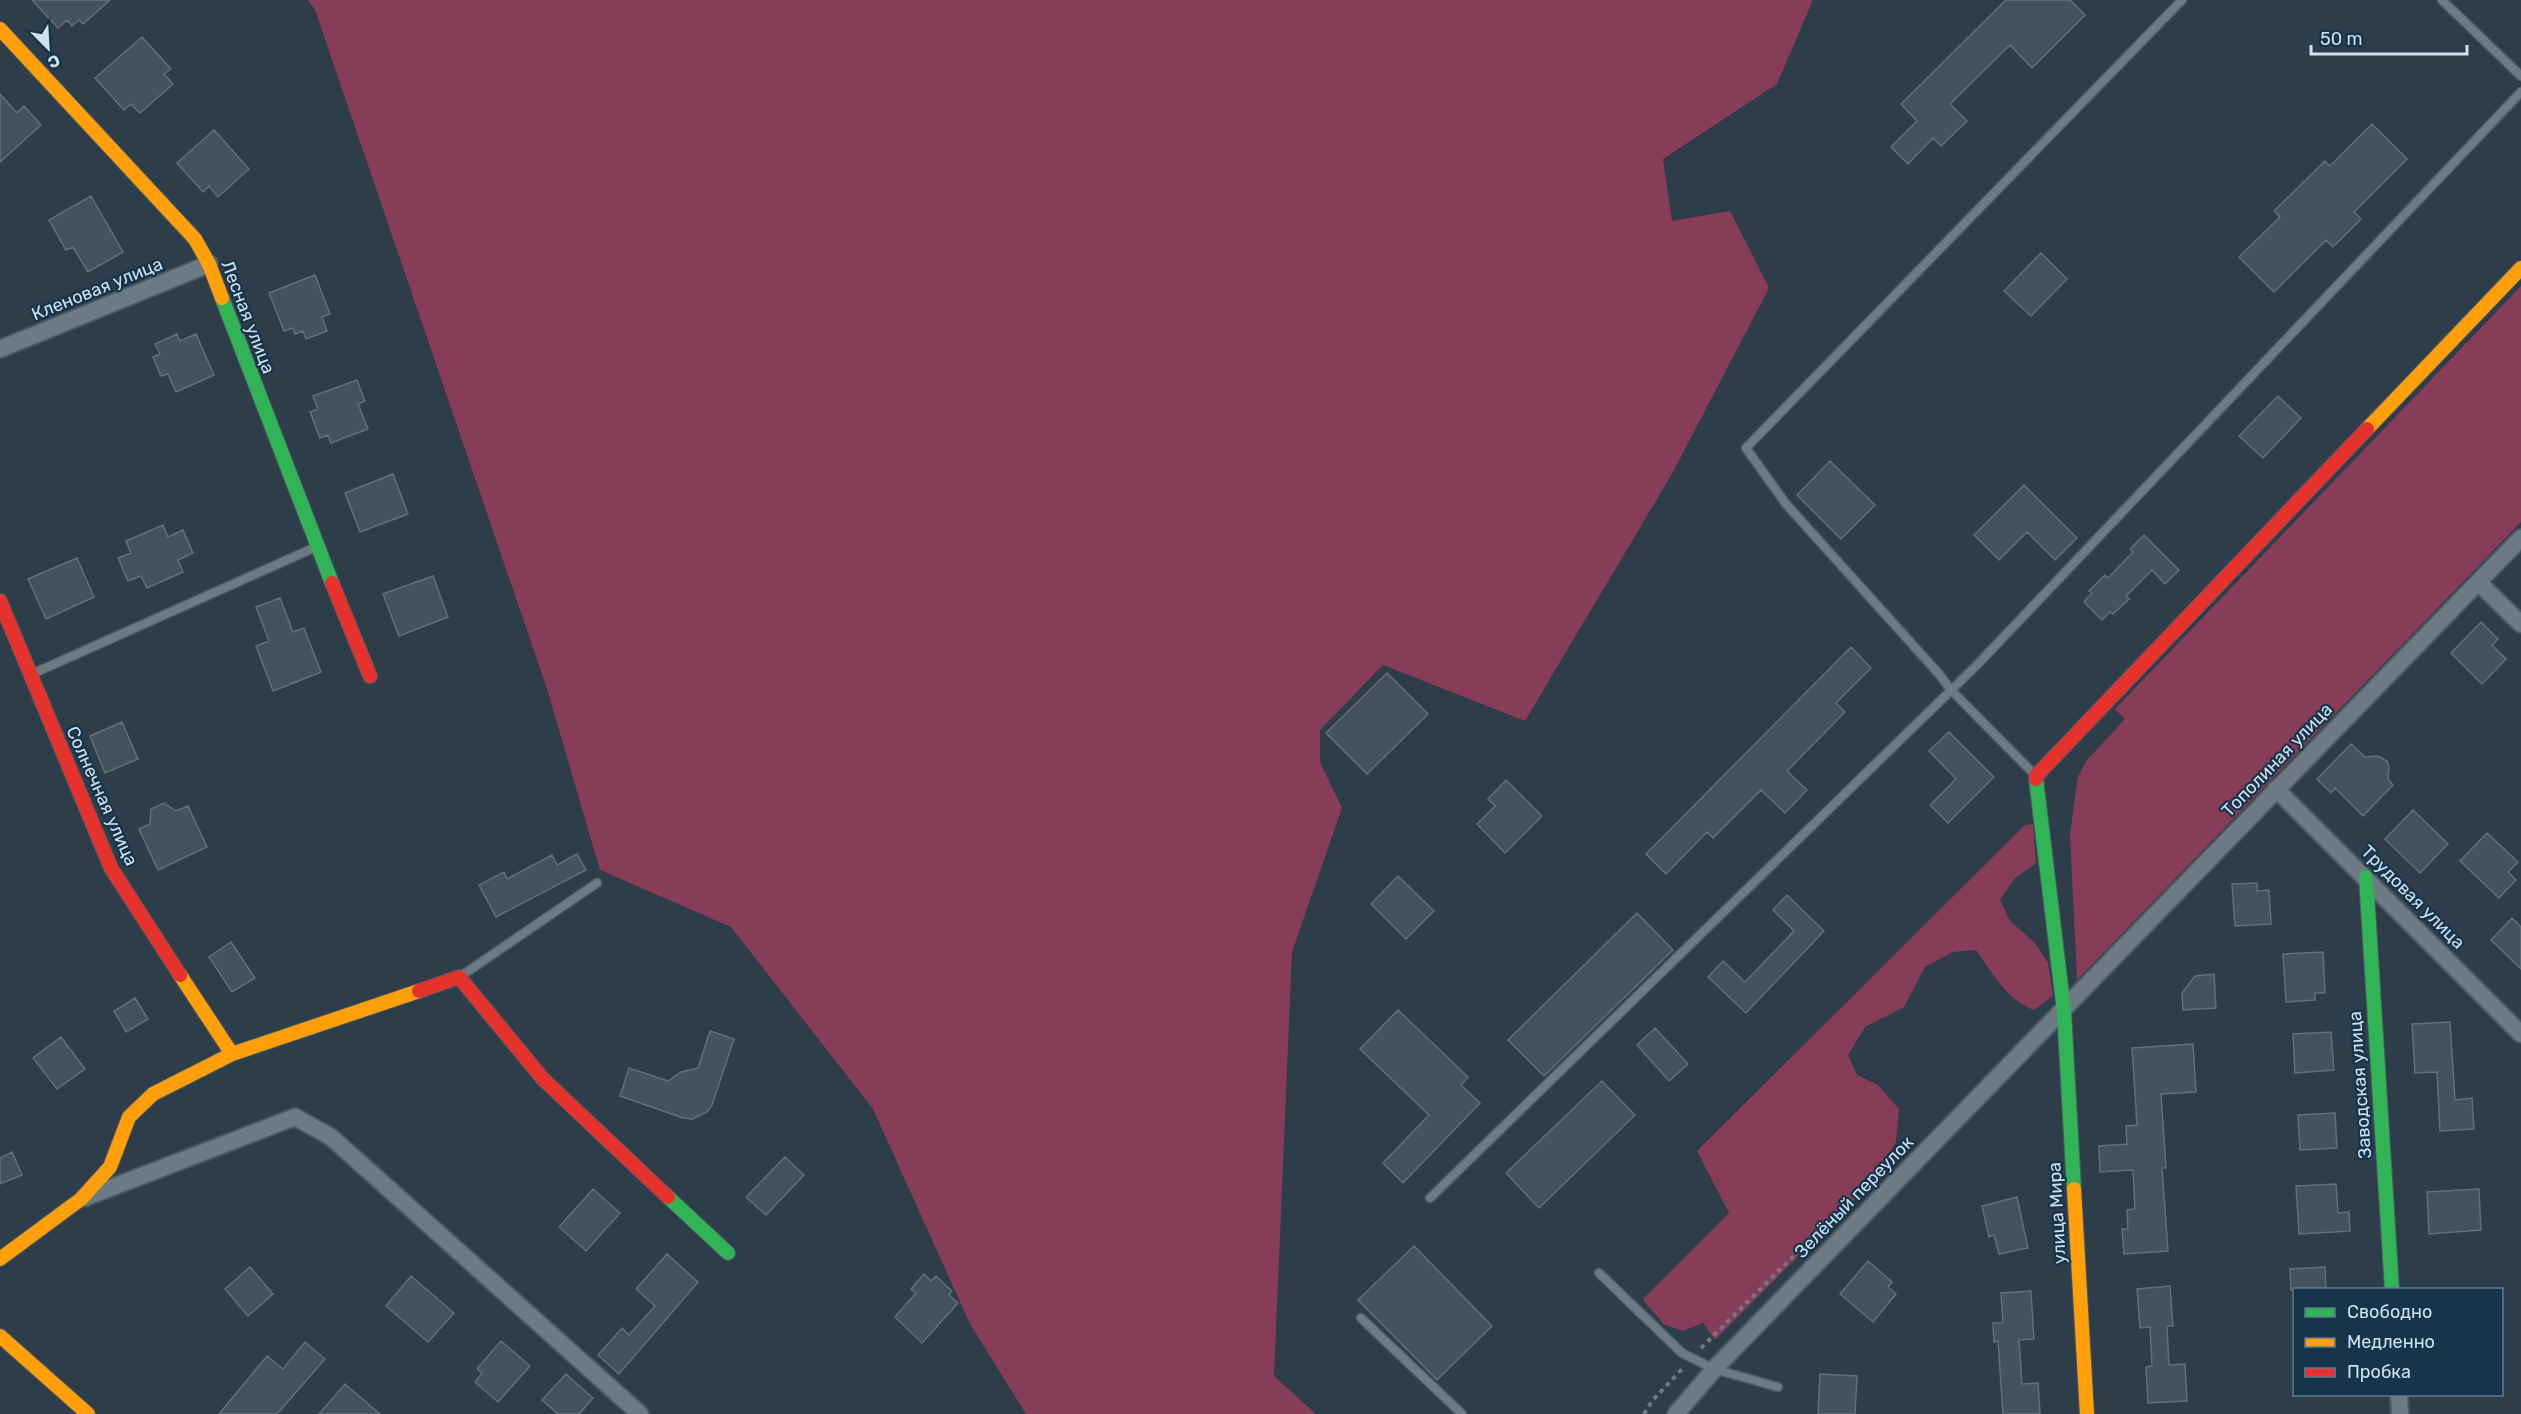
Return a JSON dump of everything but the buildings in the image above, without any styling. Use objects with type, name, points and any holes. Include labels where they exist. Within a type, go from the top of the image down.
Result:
[{"type":"street","name":"Лесная улица","points":[[0,29],[195,240],[209,264],[317,547],[370,676]]},
{"type":"street","name":"Кленовая улица","points":[[0,350],[209,264]]},
{"type":"street","points":[[2036,776],[2521,268]]},
{"type":"street","name":"Тополиная улица","points":[[2064,1011],[2521,538]]},
{"type":"street","points":[[2478,582],[2521,624]]},
{"type":"street","name":"Солнечная улица","points":[[0,601],[111,868],[232,1054]]},
{"type":"street","name":"улица Мира","points":[[2036,776],[2064,1011],[2087,1414]]},
{"type":"street","name":"Трудовая улица","points":[[2276,789],[2521,1034]]},
{"type":"street","name":"Заводская улица","points":[[2366,878],[2392,1288]]},
{"type":"street","points":[[0,1259],[81,1199],[110,1167],[129,1117],[153,1094],[232,1054],[459,977],[543,1079],[728,1253]]},
{"type":"street","name":"Зелёный переулок","points":[[1676,1414],[1714,1369],[2064,1011]]},
{"type":"street","points":[[81,1199],[295,1117],[331,1137],[640,1414]]},
{"type":"street","points":[[0,1336],[88,1414]]},
{"type":"street","points":[[2399,1396],[2400,1414]]},
{"type":"lane","points":[[2036,776],[1951,690],[1786,504],[1746,448],[2182,0]]},
{"type":"lane","points":[[2442,0],[2521,76]]},
{"type":"lane","points":[[1430,1198],[1951,690],[2521,92]]},
{"type":"lane","points":[[30,675],[317,547]]},
{"type":"lane","points":[[459,977],[597,883]]},
{"type":"lane","points":[[1599,1273],[1682,1353],[1714,1369],[1778,1387]]},
{"type":"lane","points":[[1360,1318],[1462,1414]]},
{"type":"shaded area","points":[[308,0],[1813,0],[1777,84],[1663,159],[1672,221],[1730,211],[1769,288],[1673,472],[1525,721],[1383,665],[1320,730],[1320,762],[1342,808],[1292,952],[1274,1376],[1316,1414],[1026,1414],[970,1324],[873,1109],[731,927],[600,870],[547,689],[315,10]]},
{"type":"shaded area","points":[[2521,286],[2521,522],[2077,980],[2070,834],[2078,776],[2087,760],[2125,719],[2115,709]]},
{"type":"shaded area","points":[[2033,824],[2036,863],[2014,879],[2000,900],[2010,921],[2035,943],[2048,963],[2053,996],[2034,1010],[2024,1006],[2001,985],[1976,950],[1953,952],[1925,967],[1904,1007],[1865,1027],[1848,1055],[1857,1075],[1878,1085],[1899,1109],[1896,1142],[1874,1180],[1715,1340],[1703,1323],[1683,1331],[1663,1324],[1643,1299],[1729,1213],[1697,1151],[2025,825]]},
{"type":"traffic: fast","points":[[222,298],[332,583]]},
{"type":"traffic: fast","points":[[2036,779],[2064,1011],[2074,1189]]},
{"type":"traffic: fast","points":[[2366,877],[2392,1288]]},
{"type":"traffic: fast","points":[[668,1197],[728,1253]]},
{"type":"traffic: slow","points":[[0,29],[195,239],[209,264],[222,298]]},
{"type":"traffic: slow","points":[[2367,429],[2521,268]]},
{"type":"traffic: slow","points":[[180,975],[232,1054]]},
{"type":"traffic: slow","points":[[0,1259],[81,1199],[110,1167],[129,1117],[153,1094],[232,1054],[419,991]]},
{"type":"traffic: slow","points":[[2074,1189],[2087,1414]]},
{"type":"traffic: slow","points":[[0,1336],[88,1414]]},
{"type":"traffic: jam","points":[[2036,779],[2036,776],[2367,429]]},
{"type":"traffic: jam","points":[[332,583],[370,676]]},
{"type":"traffic: jam","points":[[0,601],[111,868],[180,975]]},
{"type":"traffic: jam","points":[[419,991],[459,977],[543,1079],[668,1197]]}]
